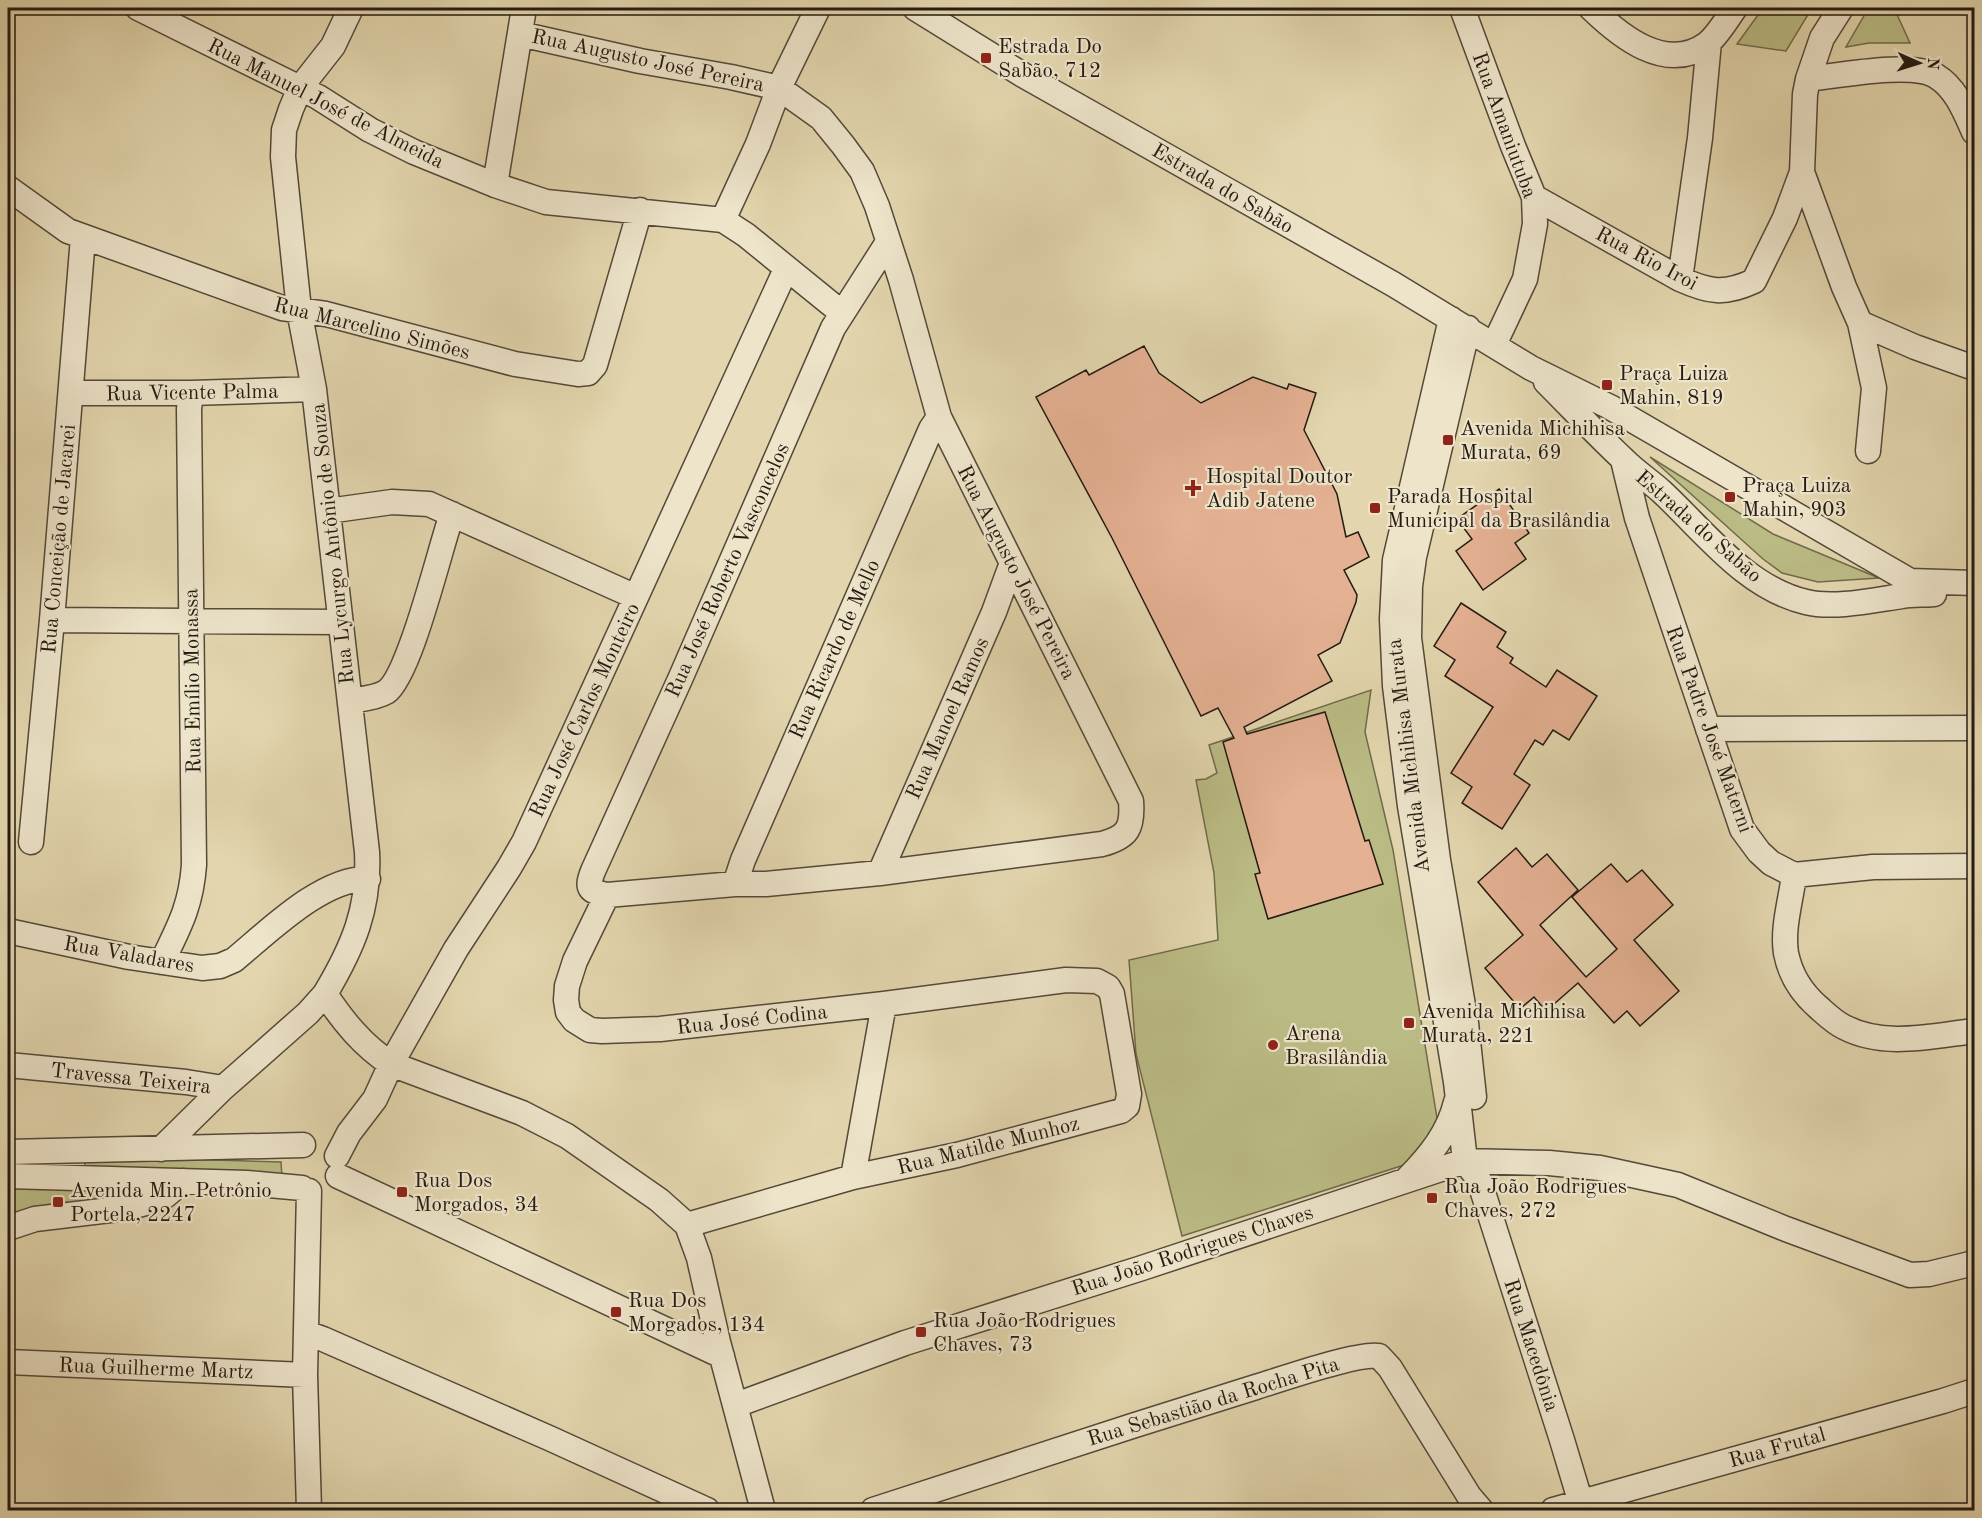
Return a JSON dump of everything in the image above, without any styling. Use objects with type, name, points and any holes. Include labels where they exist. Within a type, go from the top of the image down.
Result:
[{"type":"street","name":"Rua Manuel José de Almeida","points":[[138,8],[300,88],[370,130],[414,152],[495,185],[546,202],[723,220],[842,313]]},
{"type":"street","name":"Rua Lycurgo Antônio de Souza","points":[[325,994],[350,948],[359,922],[368,879],[314,389],[299,310],[284,157],[284,130],[300,88],[333,46],[351,8]]},
{"type":"street","points":[[495,185],[524,8]]},
{"type":"street","points":[[723,220],[758,144],[779,88],[818,8]]},
{"type":"street","name":"Estrada do Sabão","points":[[915,8],[1023,75],[1460,323],[1531,368],[1610,407],[1910,581],[1974,584]]},
{"type":"street","name":"Rua Amaniutuba","points":[[1462,8],[1534,197],[1535,224],[1525,279],[1500,349]]},
{"type":"street","points":[[1591,8],[1630,40],[1655,52],[1669,55],[1687,54],[1709,42],[1735,8]]},
{"type":"street","points":[[1840,8],[1822,38],[1808,79],[1805,94],[1802,172],[1844,288],[1860,323],[1874,388],[1868,451]]},
{"type":"street","name":"Rua Augusto José Pereira","points":[[520,34],[640,61],[779,88],[821,118],[862,171],[877,206],[904,290],[939,417],[1131,801],[1131,820],[1123,837],[1102,844],[880,873],[766,884],[735,884],[607,895]]},
{"type":"street","points":[[1680,279],[1700,138],[1709,42]]},
{"type":"street","points":[[1808,79],[1900,69],[1928,72],[1952,90],[1961,103],[1974,132]]},
{"type":"street","name":"Rua Rio Iroi","points":[[1534,197],[1680,279],[1702,289],[1719,291],[1735,289],[1754,281],[1785,218],[1802,172]]},
{"type":"street","name":"Rua Marcelino Simões","points":[[8,188],[68,231],[282,308],[405,334],[515,364],[578,374],[588,373],[593,369],[598,356],[640,210]]},
{"type":"street","name":"Rua Conceição de Jacarei","points":[[31,842],[52,620],[83,237]]},
{"type":"street","name":"Rua José Roberto Vasconcelos","points":[[607,895],[591,890],[589,881],[593,871],[681,677],[833,328],[888,242]]},
{"type":"street","name":"Rua José Carlos Monteiro","points":[[318,1175],[375,1100],[391,1064],[456,950],[524,842],[786,269]]},
{"type":"street","name":"Avenida Michihisa Murata","points":[[1460,323],[1455,382],[1414,557],[1410,586],[1409,638],[1438,860],[1466,1023],[1475,1167]]},
{"type":"street","name":"Avenida Michihisa Murata","points":[[1460,323],[1395,560],[1392,620],[1395,686],[1410,806],[1457,1093],[1475,1167]]},
{"type":"street","points":[[1860,323],[1914,347],[1974,368]]},
{"type":"street","points":[[1455,382],[1467,364],[1500,349]]},
{"type":"street","name":"Estrada do Sabão","points":[[1531,368],[1621,458],[1656,486],[1735,562],[1757,580],[1782,595],[1809,603],[1861,602],[1936,594],[1974,584]]},
{"type":"street","name":"Rua Vicente Palma","points":[[71,393],[191,393],[314,389]]},
{"type":"street","name":"Rua Emílio Monassa","points":[[162,962],[181,926],[193,884],[189,409],[191,393]]},
{"type":"street","name":"Rua Ricardo de Mello","points":[[735,884],[742,860],[931,429],[939,417]]},
{"type":"street","points":[[1621,458],[1618,444],[1628,430],[1643,429],[1654,432]]},
{"type":"street","name":"Rua Padre José Materni","points":[[1621,458],[1637,518],[1742,829],[1771,862],[1794,875]]},
{"type":"street","points":[[328,511],[376,504],[415,502],[429,504],[636,597]]},
{"type":"street","points":[[350,701],[385,693],[398,677],[413,642],[452,514]]},
{"type":"street","name":"Rua Manoel Ramos","points":[[880,873],[994,612],[1012,563]]},
{"type":"street","points":[[52,620],[340,622]]},
{"type":"street","points":[[1708,729],[1974,728]]},
{"type":"street","points":[[1974,866],[1873,867],[1794,875],[1786,936],[1786,952],[1798,985],[1841,1026],[1859,1034],[1899,1040],[1974,1031]]},
{"type":"street","name":"Rua Valadares","points":[[8,932],[162,962],[202,968],[220,966],[234,960],[312,897],[352,879],[368,879]]},
{"type":"street","name":"Rua José Codina","points":[[607,895],[575,961],[567,986],[568,1011],[574,1020],[590,1030],[660,1029],[884,1004],[1066,980]]},
{"type":"street","name":"Rua Matilde Munhoz","points":[[687,1225],[853,1177],[957,1155],[1125,1108],[1129,1094],[1112,994],[1108,987],[1097,981],[1066,980]]},
{"type":"street","points":[[325,994],[360,1038],[376,1054],[391,1064],[522,1113],[567,1136],[659,1200],[687,1225],[699,1258],[722,1356],[763,1510]]},
{"type":"street","name":"Travessa Teixeira","points":[[8,1065],[186,1082],[223,1088],[309,1013],[325,994]]},
{"type":"street","points":[[853,1177],[884,1004]]},
{"type":"street","points":[[161,1149],[223,1088]]},
{"type":"street","points":[[1406,1179],[1421,1165],[1442,1137],[1454,1111],[1457,1093]]},
{"type":"street","points":[[8,1152],[161,1149],[318,1175],[722,1356]]},
{"type":"street","name":"Rua João Rodrigues Chaves","points":[[736,1405],[905,1343],[1142,1268],[1406,1179],[1475,1167],[1549,1163],[1600,1168],[1678,1185],[1786,1229],[1910,1275],[1929,1274],[1974,1263]]},
{"type":"street","name":"Rua Macedônia","points":[[1475,1167],[1582,1506]]},
{"type":"street","points":[[8,1176],[247,1183],[318,1175]]},
{"type":"street","points":[[309,1510],[306,1334],[318,1175]]},
{"type":"street","points":[[8,1228],[35,1219],[128,1208],[165,1196],[183,1181]]},
{"type":"street","points":[[306,1334],[323,1339],[549,1438],[707,1510]]},
{"type":"street","name":"Rua Sebastião da Rocha Pita","points":[[873,1510],[1110,1432],[1307,1371],[1368,1355],[1379,1356],[1390,1368],[1469,1496],[1481,1510]]},
{"type":"street","name":"Rua Guilherme Martz","points":[[8,1362],[305,1374]]},
{"type":"street","name":"Rua Frutal","points":[[1582,1506],[1974,1391]]},
{"type":"street","points":[[1552,1510],[1582,1506]]},
{"type":"green space","points":[[1763,8],[1812,8],[1786,51],[1737,44]]},
{"type":"green space","points":[[1872,8],[1894,8],[1910,43],[1869,43],[1846,47],[1865,14]]},
{"type":"green space","points":[[1650,457],[1773,534],[1879,578],[1818,582],[1782,573],[1763,559]]},
{"type":"green space","points":[[1371,690],[1365,732],[1393,850],[1438,1124],[1404,1165],[1182,1236],[1136,1054],[1129,960],[1218,940],[1214,873],[1196,780],[1206,779],[1217,773],[1209,745]]},
{"type":"green space","points":[[85,1156],[281,1162],[282,1177],[85,1172]]},
{"type":"green space","points":[[8,1177],[82,1178],[162,1200],[8,1227]]},
{"type":"building","points":[[1144,346],[1159,373],[1201,403],[1253,377],[1287,389],[1289,384],[1316,393],[1304,430],[1337,494],[1346,537],[1358,532],[1369,557],[1344,570],[1357,595],[1356,602],[1340,643],[1318,655],[1332,681],[1244,727],[1247,734],[1325,712],[1365,841],[1369,840],[1383,884],[1268,919],[1255,874],[1260,873],[1223,742],[1234,738],[1218,708],[1201,716],[1112,538],[1036,397],[1086,370],[1089,375]]},
{"type":"building","points":[[1499,489],[1529,533],[1515,543],[1526,559],[1483,590],[1456,551],[1472,539],[1457,519]]},
{"type":"building","points":[[1461,603],[1506,632],[1497,647],[1513,658],[1510,663],[1546,687],[1557,670],[1597,696],[1569,740],[1553,730],[1543,745],[1535,740],[1514,774],[1530,785],[1502,829],[1462,803],[1472,787],[1451,773],[1493,707],[1445,676],[1455,660],[1434,646]]},
{"type":"building","points":[[1516,848],[1532,867],[1547,854],[1578,890],[1540,925],[1586,977],[1617,949],[1572,897],[1611,864],[1627,882],[1642,870],[1673,905],[1634,940],[1679,991],[1640,1026],[1627,1011],[1614,1023],[1578,983],[1546,1011],[1534,997],[1520,1009],[1485,968],[1523,935],[1478,882]]},
{"type":"place","name":"Estrada Do Sabão, 712","points":[[986,58]]},
{"type":"place","name":"Praça Luiza Mahin, 819","points":[[1607,385]]},
{"type":"place","name":"Avenida Michihisa Murata, 69","points":[[1448,440]]},
{"type":"place","name":"Hospital Doutor Adib Jatene","points":[[1193,488]]},
{"type":"place","name":"Praça Luiza Mahin, 903","points":[[1730,497]]},
{"type":"place","name":"Parada Hospital Municipal da Brasilândia","points":[[1375,508]]},
{"type":"place","name":"Avenida Michihisa Murata, 221","points":[[1409,1023]]},
{"type":"place","name":"Arena Brasilândia","points":[[1273,1045]]},
{"type":"place","name":"Rua Dos Morgados, 34","points":[[402,1192]]},
{"type":"place","name":"Rua João Rodrigues Chaves, 272","points":[[1432,1198]]},
{"type":"place","name":"Avenida Min. Petrônio Portela, 2247","points":[[58,1202]]},
{"type":"place","name":"Rua Dos Morgados, 134","points":[[616,1312]]},
{"type":"place","name":"Rua João Rodrigues Chaves, 73","points":[[921,1332]]}]
